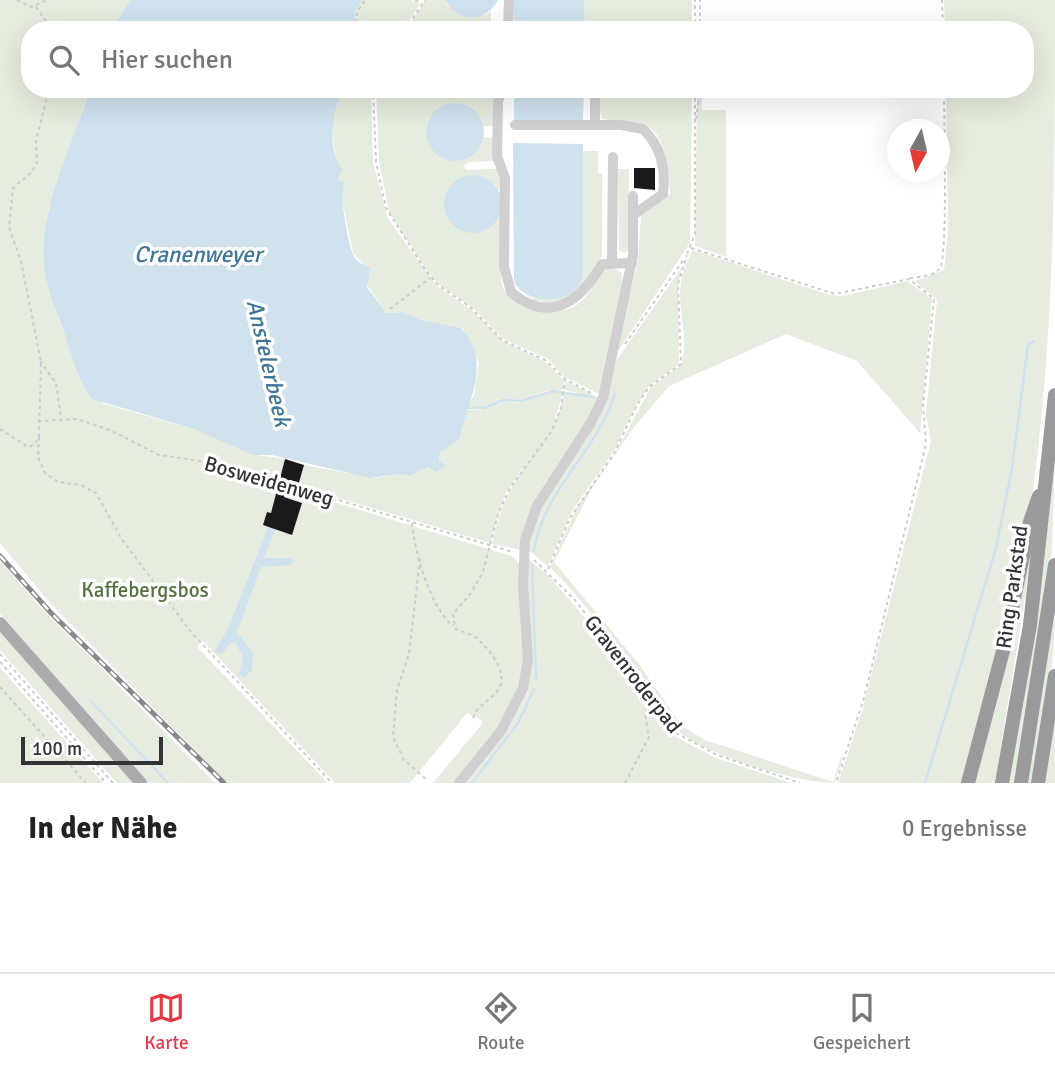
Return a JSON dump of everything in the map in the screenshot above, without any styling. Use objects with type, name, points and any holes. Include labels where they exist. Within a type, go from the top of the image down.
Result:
[{"type":"highway","name":"Ring Parkstad","points":[[1002,783],[1030,625],[1055,395]]},
{"type":"highway","points":[[968,783],[1004,647],[1030,522],[1049,468]]},
{"type":"highway","name":"Ring Parkstad","points":[[1021,783],[1055,565]]},
{"type":"highway","points":[[1038,783],[1055,676]]},
{"type":"main road","points":[[0,623],[141,783]]},
{"type":"street","points":[[508,21],[509,0]]},
{"type":"street","points":[[499,98],[497,156],[505,178],[504,266],[511,292],[520,299],[537,305],[566,304],[583,292],[601,264],[632,263]]},
{"type":"street","points":[[595,98],[595,125]]},
{"type":"street","points":[[515,125],[640,127],[648,133],[666,171],[663,194],[633,215]]},
{"type":"street","points":[[612,262],[613,157]]},
{"type":"street","points":[[459,783],[501,731],[523,688],[528,660],[523,554],[537,506],[590,424],[603,398],[632,263],[633,196]]},
{"type":"path","points":[[17,0],[22,5],[36,6],[47,0]]},
{"type":"path","points":[[356,21],[357,12],[365,0]]},
{"type":"path","points":[[411,21],[424,1],[415,0]]},
{"type":"path","points":[[695,0],[695,21]]},
{"type":"path","points":[[700,0],[700,21]]},
{"type":"path","points":[[942,0],[943,21]]},
{"type":"path","points":[[36,6],[36,11],[44,21]]},
{"type":"path","points":[[47,98],[36,141],[37,163],[32,173],[13,188],[8,219],[21,261],[40,361],[38,457],[45,473],[58,482],[81,485],[96,493],[121,538],[191,632],[332,783]]},
{"type":"path","points":[[373,98],[376,162],[386,208],[431,277],[475,312],[498,337],[545,359],[565,379],[603,398]]},
{"type":"path","points":[[625,344],[687,255],[695,234],[695,98]]},
{"type":"path","points":[[695,122],[699,114],[699,98]]},
{"type":"path","points":[[691,248],[835,294],[937,271],[942,265],[945,231],[944,98]]},
{"type":"path","points":[[547,570],[570,517],[615,452],[637,405],[649,387],[681,364],[678,284],[687,255]]},
{"type":"path","points":[[390,309],[431,277]]},
{"type":"path","points":[[836,783],[877,651],[926,444],[923,405],[934,299],[909,279]]},
{"type":"path","points":[[40,361],[56,383],[62,419]]},
{"type":"path","points":[[454,627],[453,614],[471,593],[483,572],[506,496],[551,432],[565,379]]},
{"type":"path","name":"Bosweidenweg","points":[[38,421],[76,419],[112,431],[159,455],[215,463],[523,554]]},
{"type":"path","points":[[0,429],[28,447],[34,445],[39,437]]},
{"type":"path","points":[[411,522],[420,559],[441,616],[454,627],[475,637],[494,658],[500,673],[499,688],[480,705],[473,718]]},
{"type":"path","name":"Gravenroderpad","points":[[523,554],[547,570],[608,641],[672,729],[691,744],[800,783]]},
{"type":"path","points":[[420,559],[409,654],[397,690],[393,737],[404,760],[426,779]]},
{"type":"path","points":[[0,654],[113,783]]},
{"type":"path","points":[[0,662],[106,783]]},
{"type":"path","points":[[0,687],[86,783]]},
{"type":"path","points":[[625,783],[646,745],[649,731],[645,713],[652,703]]},
{"type":"green space","name":"Kaffebergsbos","points":[[0,0],[130,0],[117,21],[21,21],[21,98],[87,98],[48,211],[44,248],[56,311],[86,390],[104,404],[194,429],[257,455],[285,459],[271,513],[267,512],[264,525],[292,534],[302,503],[284,497],[287,488],[512,556],[519,563],[525,626],[523,674],[507,714],[482,750],[454,783],[433,783],[482,724],[482,720],[467,713],[410,783],[335,783],[202,640],[197,647],[328,783],[227,783],[52,605],[0,543]]},
{"type":"green space","points":[[362,0],[411,0],[421,3],[409,21],[354,21],[355,10]]},
{"type":"green space","points":[[425,0],[445,0],[448,6],[485,15],[491,11],[491,21],[412,21]]},
{"type":"green space","points":[[584,0],[692,0],[692,21],[584,21]]},
{"type":"green space","points":[[944,0],[1055,0],[1052,253],[1039,441],[1031,504],[966,783],[838,783],[862,711],[931,441],[926,414],[937,300],[915,281],[944,270],[948,231],[947,182],[950,182],[950,119],[946,119],[946,98],[1034,98],[1034,21],[945,21]]},
{"type":"green space","points":[[338,98],[371,98],[373,162],[388,219],[437,286],[473,311],[503,341],[544,361],[564,380],[563,390],[549,390],[519,400],[500,399],[481,408],[467,408],[474,395],[479,363],[463,329],[421,320],[404,312],[386,313],[365,282],[370,271],[353,253],[340,190],[345,184],[337,179],[342,172],[336,162],[332,128],[335,103]]},
{"type":"green space","points":[[376,98],[494,98],[493,126],[483,126],[472,110],[457,104],[440,108],[427,122],[430,147],[444,159],[468,157],[477,150],[483,137],[493,138],[494,161],[468,162],[464,166],[466,170],[497,169],[502,184],[500,191],[483,177],[460,178],[446,195],[446,212],[456,226],[466,232],[502,213],[502,283],[509,297],[517,303],[538,310],[561,311],[570,308],[586,297],[603,269],[611,267],[622,273],[624,317],[638,261],[641,215],[670,194],[669,174],[665,152],[656,133],[639,123],[601,118],[599,98],[692,98],[690,243],[618,351],[599,394],[563,376],[548,359],[503,339],[473,308],[438,284],[389,212],[379,160]]},
{"type":"green space","points":[[697,98],[702,98],[702,110],[726,110],[726,257],[695,246]]},
{"type":"green space","points":[[583,151],[598,151],[598,173],[602,174],[602,256],[574,296],[554,303],[536,301],[524,294],[534,298],[581,281]]},
{"type":"green space","points":[[618,169],[629,169],[628,250],[624,253],[619,250]]},
{"type":"green space","points":[[693,250],[830,295],[843,296],[907,281],[932,299],[920,433],[857,361],[786,334],[669,386],[634,427],[592,488],[554,562],[639,664],[682,726],[705,740],[833,782],[841,757],[843,758],[834,783],[797,778],[750,765],[705,748],[688,738],[662,714],[603,628],[550,567],[577,507],[616,452],[651,387],[681,365],[684,336],[681,282]]},
{"type":"green space","points":[[682,267],[678,285],[679,364],[649,386],[636,405],[614,451],[572,511],[548,566],[531,552],[492,544],[506,498],[552,427],[564,393],[594,397],[564,390],[566,381],[599,398],[618,358]]},
{"type":"green space","points":[[551,392],[563,393],[551,432],[505,495],[490,543],[298,486],[304,465],[375,478],[400,474],[408,476],[428,467],[445,465],[439,460],[440,451],[460,438],[467,410],[481,410],[503,401],[517,403]]},
{"type":"green space","points":[[1055,452],[1052,549],[1015,783],[1007,783]]},
{"type":"green space","points":[[1037,524],[995,783],[971,783]]},
{"type":"green space","points":[[527,558],[551,578],[603,639],[674,736],[716,758],[791,783],[463,783],[527,688]]},
{"type":"green space","points":[[0,561],[41,608],[215,783],[149,783],[142,776],[0,614]]},
{"type":"green space","points":[[1055,610],[1045,718],[1034,783],[1027,783]]},
{"type":"green space","points":[[0,632],[133,783],[117,783],[0,650]]},
{"type":"green space","points":[[0,668],[103,783],[0,783]]},
{"type":"green space","points":[[1055,696],[1055,783],[1040,783]]},
{"type":"water","points":[[130,0],[362,0],[355,11],[354,21],[117,21]]},
{"type":"water","points":[[445,0],[498,0],[486,13],[472,17],[457,13]]},
{"type":"water","points":[[514,0],[584,0],[584,21],[514,21]]},
{"type":"water","name":"Cranenweyer","points":[[87,98],[340,98],[334,119],[333,143],[338,163],[343,170],[337,179],[345,183],[343,206],[353,254],[358,261],[370,268],[367,287],[386,313],[404,312],[421,320],[461,328],[475,355],[475,382],[460,438],[440,452],[439,460],[446,466],[436,472],[428,467],[409,476],[400,474],[370,478],[272,455],[253,455],[194,429],[92,399],[76,368],[49,291],[44,263],[44,241],[52,197]]},
{"type":"water","points":[[514,98],[584,98],[583,122],[514,122]]},
{"type":"water","points":[[455,103],[476,111],[484,132],[476,153],[455,161],[434,153],[426,132],[434,111]]},
{"type":"water","points":[[513,143],[583,144],[583,276],[572,293],[562,297],[540,299],[529,296],[514,282]]},
{"type":"water","points":[[473,175],[489,180],[497,188],[502,204],[497,220],[489,228],[473,233],[457,228],[449,220],[444,204],[449,188],[457,180]]},
{"type":"water","points":[[273,514],[275,529],[264,558],[293,558],[292,565],[261,567],[237,632],[253,654],[252,670],[244,678],[239,675],[243,657],[235,642],[230,643],[221,655],[215,651],[229,627]]},
{"type":"building","points":[[634,168],[655,168],[655,190],[634,188]]},
{"type":"building","points":[[285,459],[304,465],[298,486],[288,483],[284,497],[302,503],[292,535],[263,525],[267,512],[271,513]]},
{"type":"waterway","points":[[925,783],[996,548],[1012,468],[1028,345],[1034,341]]},
{"type":"waterway","points":[[467,408],[484,408],[502,400],[520,401],[553,391],[593,397]]},
{"type":"waterway","points":[[534,551],[539,529],[548,509],[596,434],[615,394]]},
{"type":"waterway","points":[[532,564],[536,679]]},
{"type":"waterway","points":[[472,783],[518,723],[534,689]]},
{"type":"waterway","points":[[90,700],[168,783]]},
{"type":"railway","points":[[0,556],[52,614],[224,783]]},
{"type":"water label","name":"Anstelerbeek","points":[[269,363]]}]
